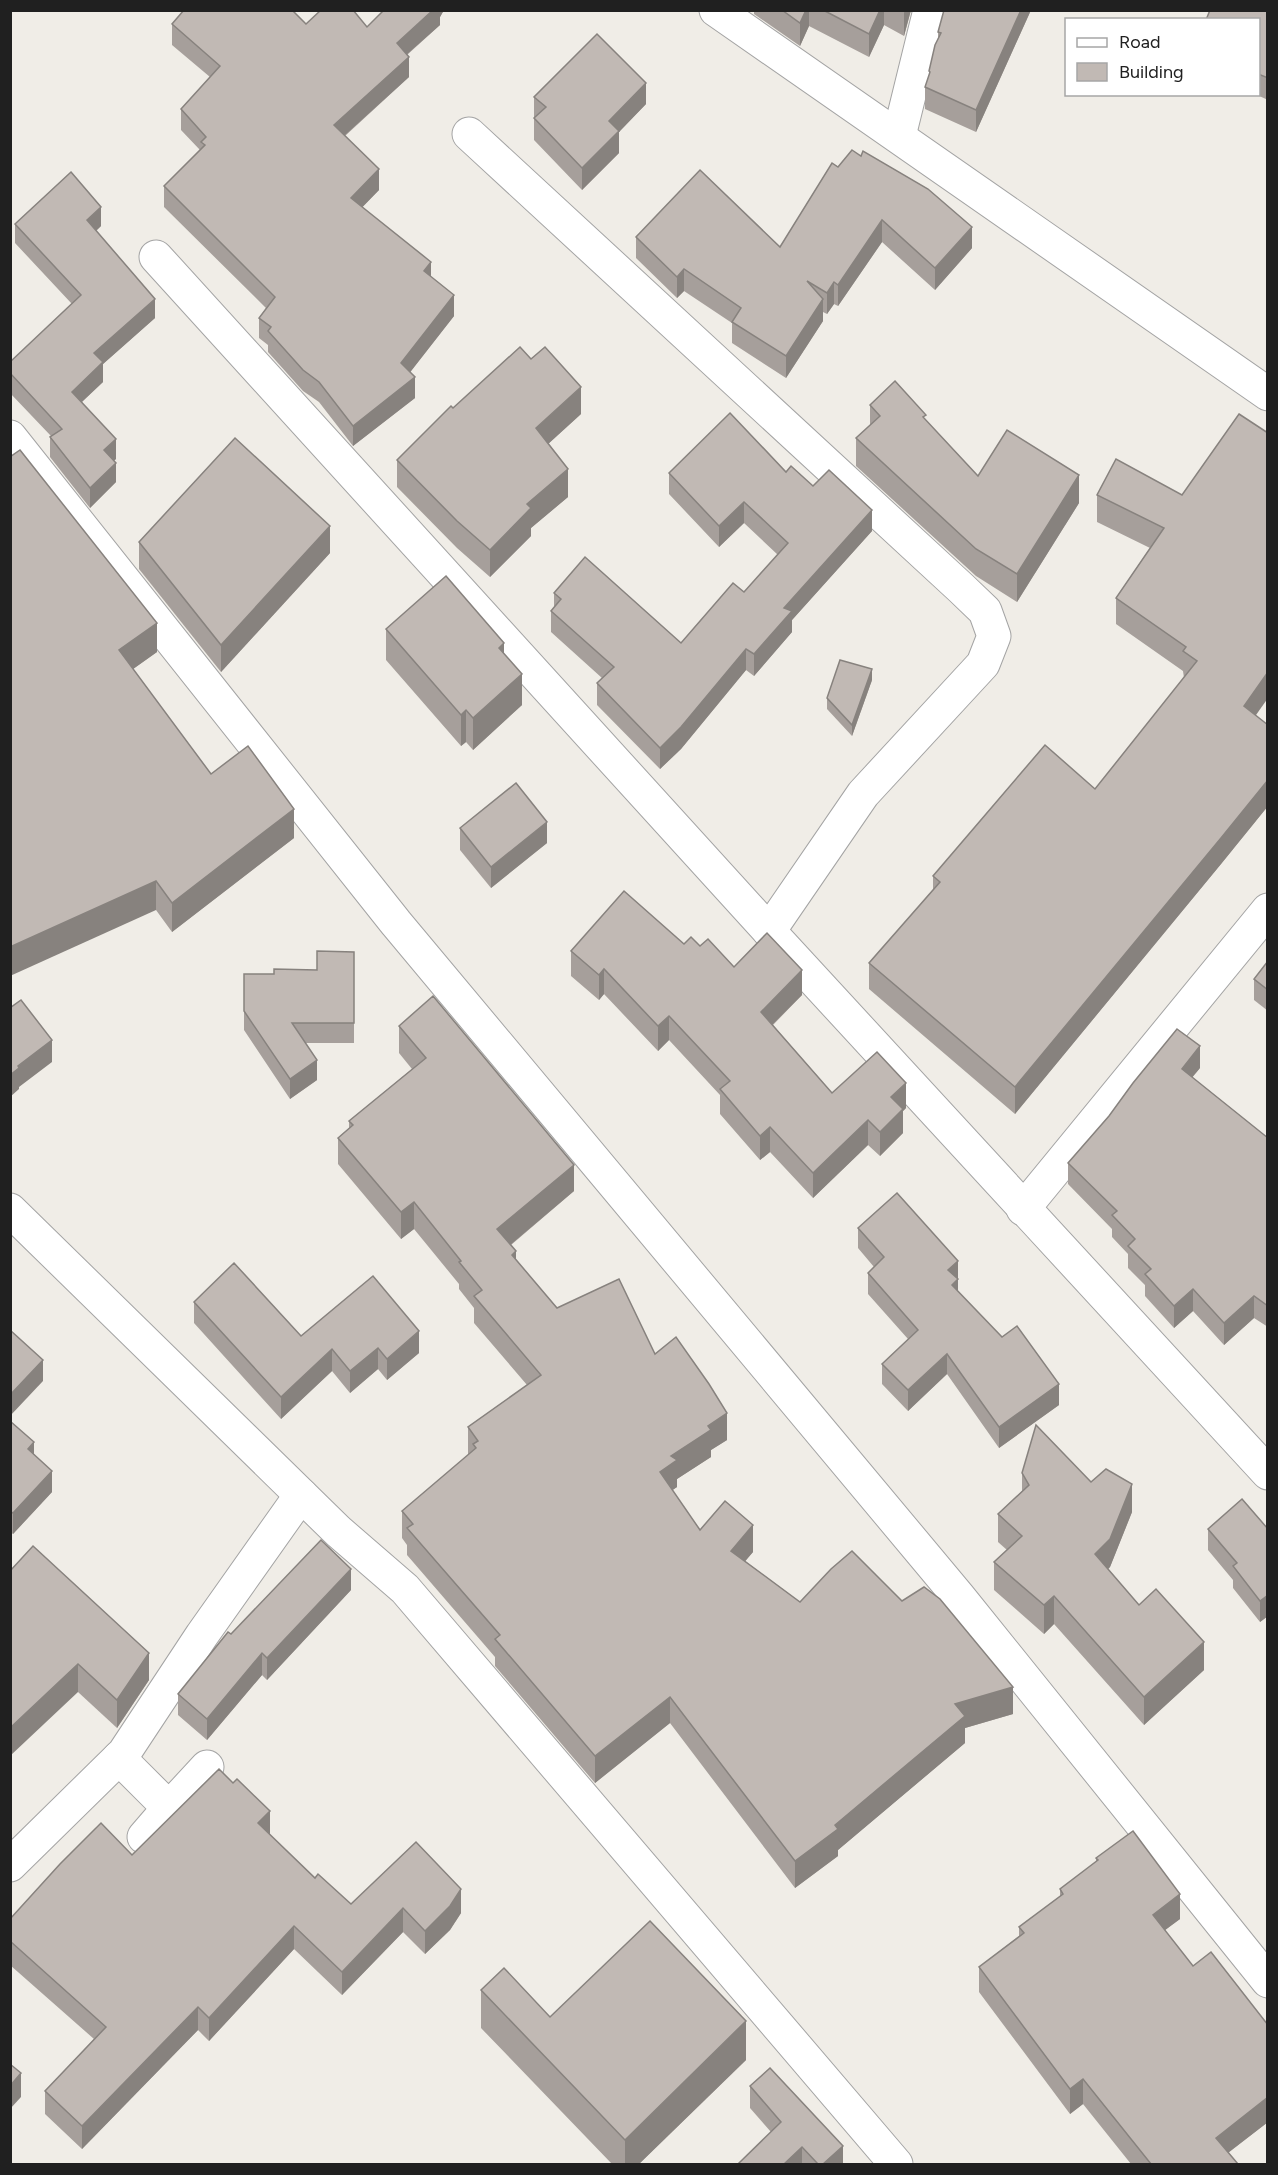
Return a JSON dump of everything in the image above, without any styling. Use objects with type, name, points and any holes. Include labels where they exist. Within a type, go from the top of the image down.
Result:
[{"type":"street","points":[[716,10],[1268,394]]},
{"type":"street","points":[[899,136],[930,10]]},
{"type":"street","points":[[469,134],[985,611],[994,636],[983,664],[863,794],[769,932]]},
{"type":"street","points":[[156,257],[769,932],[1268,1473]]},
{"type":"street","points":[[10,437],[396,923],[951,1588],[1268,1981]]},
{"type":"street","points":[[1023,1209],[1268,910]]},
{"type":"street","points":[[10,1210],[338,1531],[405,1589],[896,2164]]},
{"type":"street","points":[[16,1850],[119,1758],[301,1495]]},
{"type":"street","points":[[119,1758],[169,1808]]},
{"type":"street","points":[[144,1837],[207,1767]]},
{"type":"building","points":[[184,10],[292,10],[306,24],[321,10],[353,10],[367,27],[384,10],[433,10],[397,43],[409,57],[334,125],[379,169],[351,198],[431,262],[424,271],[454,295],[401,363],[415,377],[353,426],[319,382],[303,370],[268,331],[271,327],[259,318],[275,297],[164,186],[205,145],[201,142],[206,137],[181,109],[220,66],[172,24]]},
{"type":"building","points":[[782,10],[806,10],[800,23]]},
{"type":"building","points":[[823,10],[880,10],[869,34]]},
{"type":"building","points":[[944,10],[1021,10],[976,110],[925,87],[935,45],[941,33],[938,32]]},
{"type":"building","points":[[1210,10],[1268,10],[1268,78],[1260,75],[1260,18],[1207,18]]},
{"type":"building","points":[[597,34],[646,83],[609,121],[619,131],[582,168],[534,118],[546,107],[534,97]]},
{"type":"building","points":[[852,150],[861,156],[863,151],[928,189],[972,227],[935,268],[882,220],[838,285],[834,282],[827,293],[807,281],[823,299],[786,356],[732,322],[741,308],[684,269],[677,277],[636,237],[700,170],[780,247],[832,163],[838,167]]},
{"type":"building","points":[[71,172],[101,207],[87,220],[155,299],[94,353],[103,362],[72,392],[116,439],[104,450],[116,463],[90,488],[50,437],[62,429],[10,373],[10,362],[81,295],[15,224]]},
{"type":"building","points":[[520,347],[531,359],[545,347],[581,387],[536,428],[568,469],[527,504],[531,508],[490,550],[457,521],[397,460],[451,406],[453,408]]},
{"type":"building","points":[[895,381],[926,415],[923,417],[978,476],[1007,430],[1079,475],[1017,574],[976,549],[856,438],[880,416],[870,405]]},
{"type":"building","points":[[730,413],[786,472],[791,466],[813,486],[829,470],[872,510],[784,608],[792,611],[754,654],[746,649],[681,727],[660,748],[597,683],[614,667],[551,611],[561,599],[554,593],[585,557],[681,643],[733,583],[744,592],[788,543],[744,502],[719,526],[669,473]]},
{"type":"building","points":[[1239,414],[1268,433],[1268,672],[1244,706],[1268,725],[1268,780],[1015,1087],[869,963],[940,882],[933,876],[1045,745],[1095,789],[1197,661],[1183,651],[1186,647],[1116,598],[1164,528],[1097,495],[1116,459],[1182,495]]},
{"type":"building","points":[[235,438],[330,526],[221,645],[139,542]]},
{"type":"building","points":[[20,450],[157,623],[119,650],[211,774],[248,746],[294,809],[172,903],[156,881],[10,947],[10,457]]},
{"type":"building","points":[[446,576],[504,643],[499,648],[522,674],[473,718],[466,710],[461,715],[386,629]]},
{"type":"building","points":[[840,660],[872,669],[852,725],[827,698]]},
{"type":"building","points":[[516,783],[547,822],[491,867],[460,828]]},
{"type":"building","points":[[624,891],[684,944],[691,937],[700,946],[708,939],[734,967],[767,933],[802,970],[761,1012],[832,1093],[877,1052],[906,1083],[891,1097],[903,1109],[880,1132],[868,1120],[813,1173],[770,1127],[760,1136],[720,1089],[730,1081],[669,1016],[658,1026],[604,969],[599,975],[571,951]]},
{"type":"building","points":[[317,951],[354,952],[354,1023],[292,1023],[317,1060],[290,1079],[244,1011],[244,974],[274,974],[274,969],[317,970]]},
{"type":"building","points":[[1268,961],[1268,990],[1254,979]]},
{"type":"building","points":[[433,996],[574,1165],[497,1229],[516,1251],[512,1255],[557,1308],[619,1279],[655,1354],[676,1337],[727,1413],[708,1426],[711,1430],[671,1456],[677,1460],[660,1472],[700,1530],[725,1501],[753,1525],[731,1551],[800,1602],[831,1569],[852,1551],[902,1601],[924,1587],[940,1599],[1013,1687],[955,1704],[965,1716],[835,1825],[838,1829],[795,1861],[670,1697],[595,1756],[495,1639],[500,1635],[407,1528],[413,1524],[402,1511],[476,1448],[473,1444],[478,1441],[468,1427],[541,1375],[474,1296],[482,1290],[414,1202],[401,1212],[338,1138],[353,1125],[349,1121],[426,1058],[399,1026]]},
{"type":"building","points":[[21,1000],[52,1040],[10,1075],[10,1008]]},
{"type":"building","points":[[1177,1029],[1200,1046],[1182,1069],[1268,1138],[1268,1306],[1254,1296],[1224,1323],[1193,1289],[1174,1306],[1145,1274],[1151,1269],[1128,1246],[1135,1239],[1112,1215],[1117,1211],[1068,1163],[1109,1116]]},
{"type":"building","points":[[897,1193],[958,1261],[948,1270],[958,1279],[952,1285],[1002,1337],[1017,1326],[1059,1384],[999,1427],[947,1354],[908,1390],[882,1364],[918,1330],[868,1273],[884,1257],[858,1228]]},
{"type":"building","points":[[234,1263],[301,1336],[373,1276],[419,1331],[387,1359],[378,1348],[350,1371],[332,1349],[281,1397],[194,1302]]},
{"type":"building","points":[[10,1330],[43,1360],[10,1395]]},
{"type":"building","points":[[10,1421],[34,1442],[28,1449],[52,1471],[13,1513],[10,1511]]},
{"type":"building","points":[[1036,1425],[1091,1482],[1106,1469],[1132,1484],[1110,1539],[1095,1554],[1139,1605],[1156,1589],[1204,1642],[1144,1697],[1054,1596],[1044,1605],[994,1562],[1022,1536],[998,1514],[1029,1485],[1022,1473]]},
{"type":"building","points":[[1242,1499],[1268,1529],[1268,1595],[1260,1601],[1233,1566],[1237,1563],[1208,1529]]},
{"type":"building","points":[[321,1540],[351,1569],[267,1658],[262,1653],[207,1719],[178,1694],[228,1632],[231,1634]]},
{"type":"building","points":[[33,1546],[149,1653],[117,1700],[78,1664],[10,1728],[10,1571]]},
{"type":"building","points":[[219,1769],[233,1783],[237,1779],[270,1811],[258,1823],[315,1878],[318,1874],[351,1904],[416,1842],[461,1889],[450,1906],[425,1931],[403,1908],[342,1972],[294,1926],[209,2018],[198,2007],[82,2126],[45,2091],[106,2027],[10,1941],[10,1919],[101,1823],[132,1855]]},
{"type":"building","points":[[1133,1831],[1180,1894],[1153,1915],[1193,1966],[1211,1952],[1268,2025],[1268,2097],[1216,2138],[1238,2164],[1151,2164],[1083,2079],[1070,2089],[979,1967],[1024,1933],[1019,1927],[1063,1894],[1060,1889],[1098,1860],[1096,1858]]},
{"type":"building","points":[[650,1921],[746,2021],[625,2140],[481,1990],[504,1968],[550,2017]]},
{"type":"building","points":[[10,2064],[21,2073],[10,2086]]},
{"type":"building","points":[[770,2068],[843,2146],[823,2164],[818,2164],[802,2147],[784,2164],[738,2164],[781,2122],[750,2086]]}]
